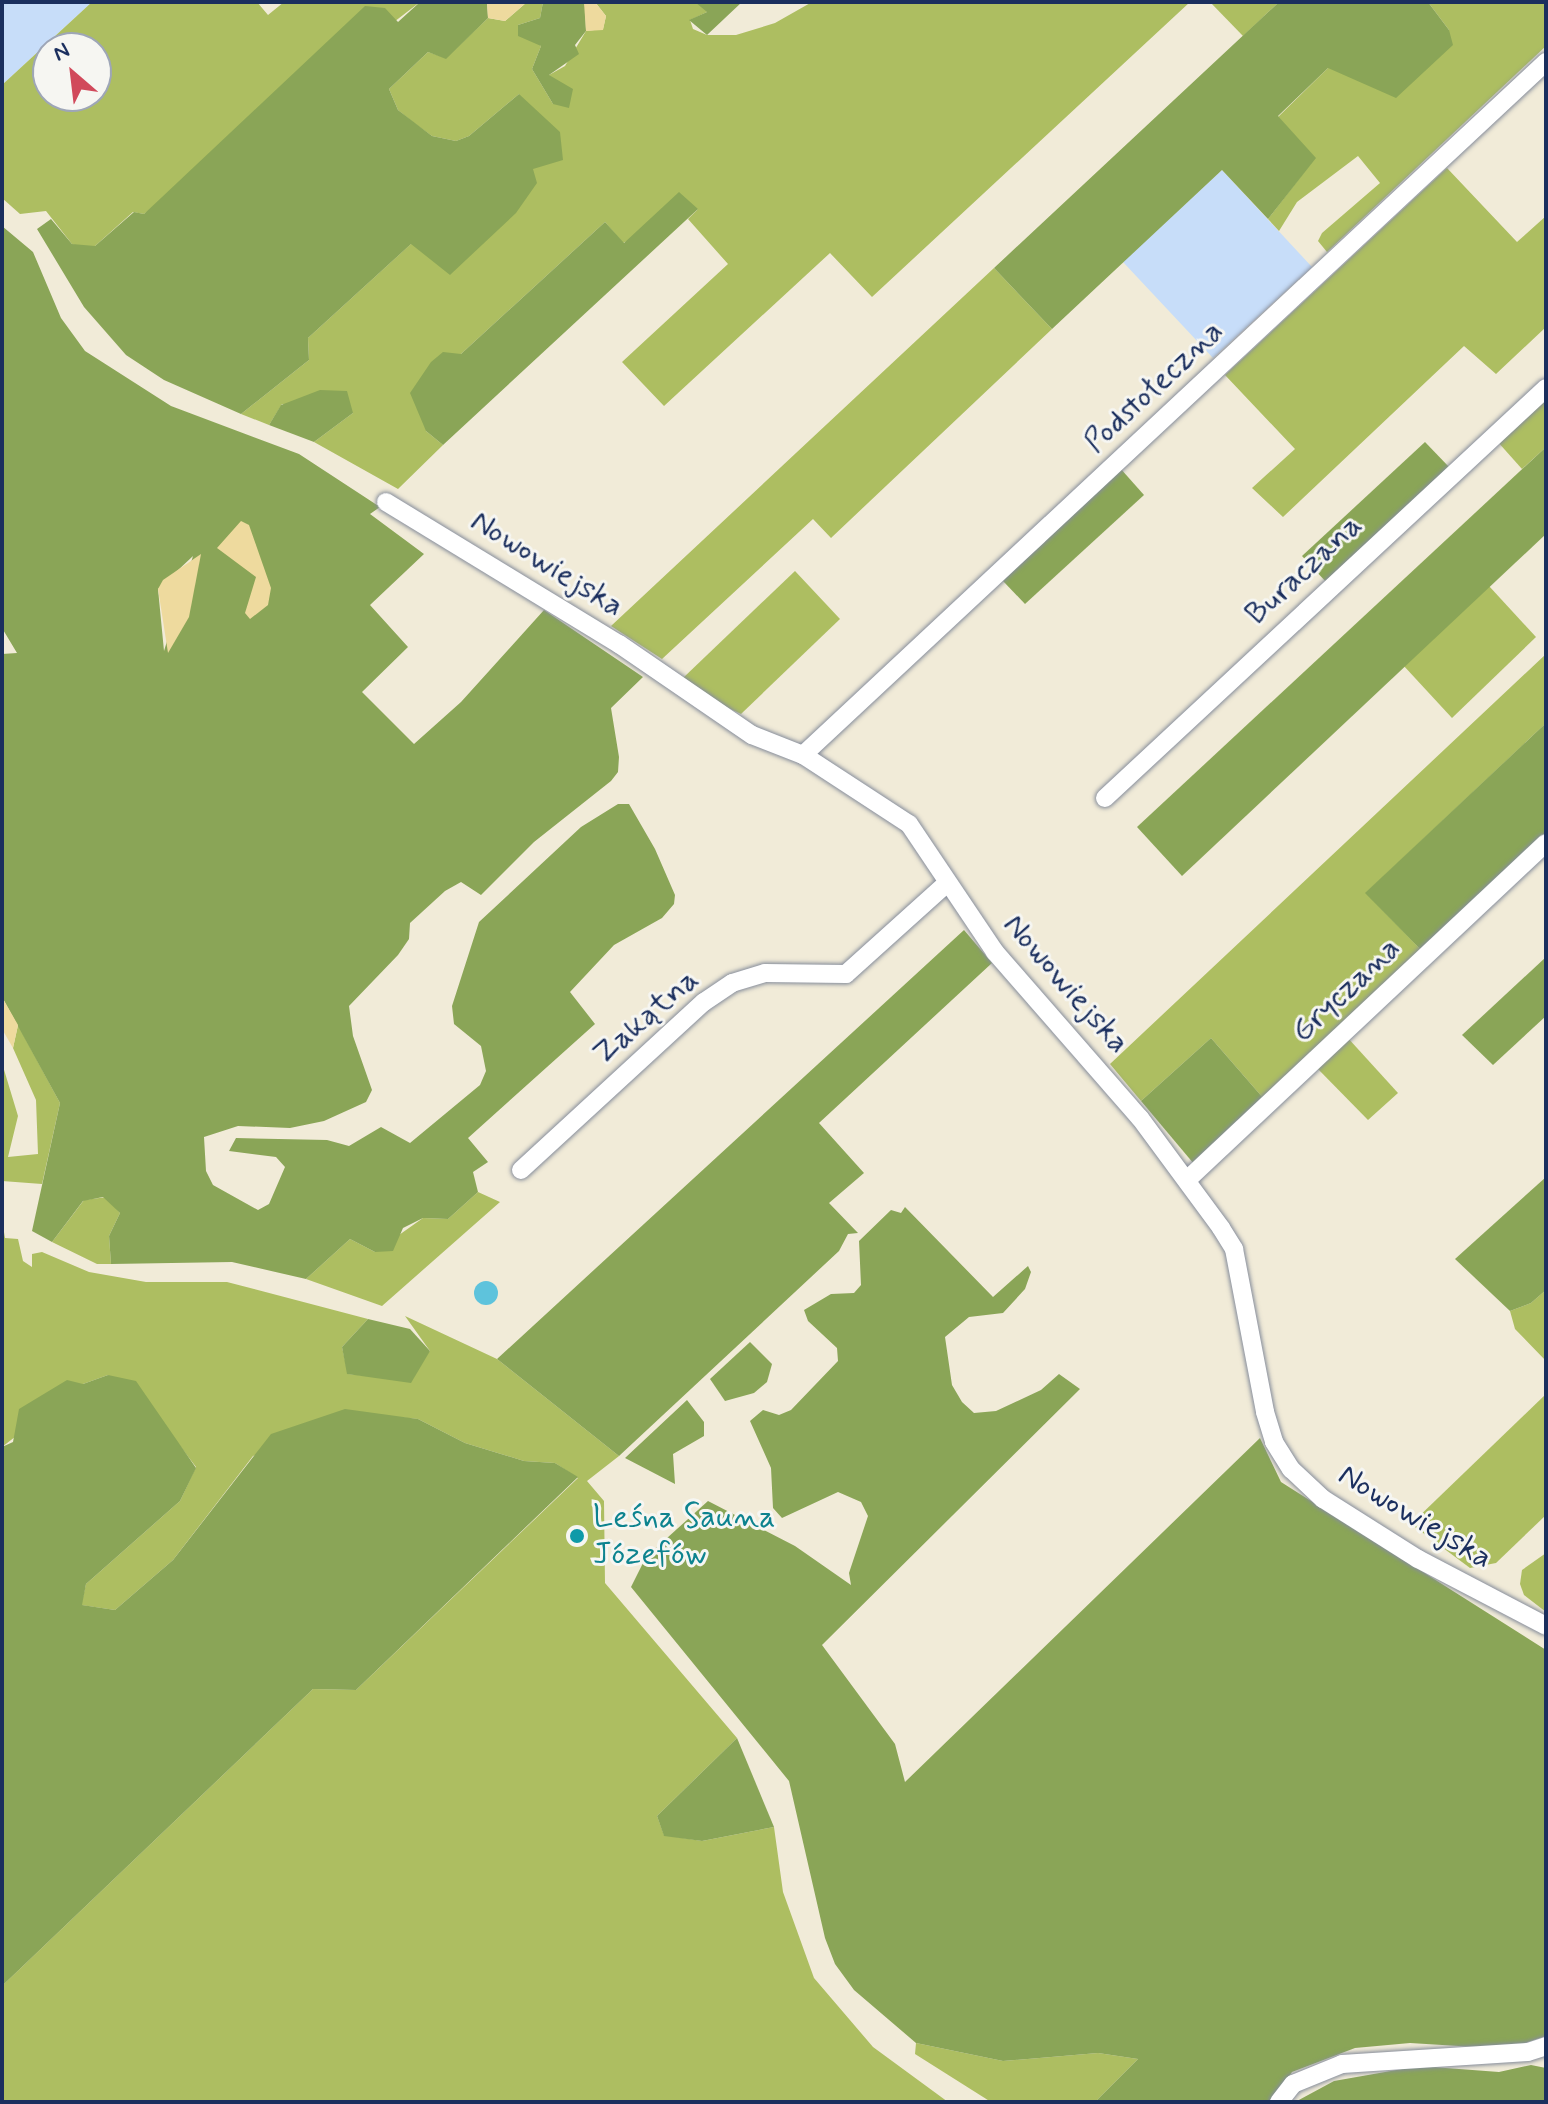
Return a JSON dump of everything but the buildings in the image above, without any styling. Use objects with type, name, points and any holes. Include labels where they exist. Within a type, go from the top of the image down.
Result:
[{"type":"street","name":"Podstołeczna","points":[[803,755],[1546,62]]},
{"type":"street","name":"Buraczana","points":[[1105,798],[1546,388]]},
{"type":"street","name":"Nowowiejska","points":[[386,502],[619,644],[752,735],[803,755],[901,817],[1001,958],[1131,1107],[1187,1180],[1234,1249],[1260,1394],[1274,1442],[1291,1469],[1323,1499],[1418,1559],[1546,1626]]},
{"type":"street","name":"Gryczana","points":[[1187,1180],[1546,843]]},
{"type":"street","name":"Zakątna","points":[[521,1170],[704,1002],[732,983],[765,973],[846,974],[947,883]]},
{"type":"street","points":[[1279,2102],[1293,2084],[1342,2064],[1528,2052],[1546,2046]]},
{"type":"shaded area","points":[[2,2],[92,2],[59,32],[32,32],[32,57],[2,85]]},
{"type":"shaded area","points":[[1222,170],[1312,267],[1213,358],[1123,262]]},
{"type":"green space","points":[[92,2],[257,2],[268,15],[284,2],[420,2],[144,214],[133,212],[95,246],[83,248],[72,244],[46,211],[20,214],[2,198],[2,85],[32,57],[32,112],[112,112],[112,32],[59,32]]},
{"type":"green space","points":[[420,2],[487,2],[488,18],[446,59],[428,52],[389,89],[398,110],[432,136],[456,141],[469,136],[519,94],[560,132],[563,160],[533,169],[537,183],[516,213],[450,275],[411,244],[308,338],[309,360],[241,414],[164,380],[126,355],[84,307],[37,229],[51,219],[72,244],[95,246],[134,212],[144,214],[365,6],[385,8],[398,22]]},
{"type":"green space","points":[[527,2],[543,2],[540,18],[518,25],[541,46],[532,69],[553,104],[549,75],[565,66],[586,31],[603,29],[606,16],[595,2],[703,3],[707,12],[690,20],[693,29],[707,35],[736,35],[775,23],[812,2],[1190,2],[872,297],[830,253],[664,406],[622,362],[728,264],[688,219],[698,209],[623,243],[605,222],[461,354],[426,431],[443,445],[398,489],[314,442],[353,413],[282,404],[269,425],[241,414],[309,360],[308,338],[412,243],[533,169],[519,94],[469,136],[456,141],[432,136],[414,123],[398,110],[389,89],[428,52],[446,58],[488,18],[505,21]]},
{"type":"green space","points":[[543,2],[585,2],[586,31],[575,45],[579,54],[549,75],[573,89],[569,108],[553,104],[532,69],[541,46],[518,36],[518,25],[540,18]]},
{"type":"green space","points":[[695,2],[742,2],[707,35],[689,20],[707,12]]},
{"type":"green space","points":[[1210,2],[1279,2],[1243,36]]},
{"type":"green space","points":[[1279,2],[1428,2],[1449,30],[1453,45],[1396,98],[1328,68],[1278,116],[1316,158],[1268,219],[1222,170],[1052,329],[994,268]]},
{"type":"green space","points":[[1428,2],[1546,2],[1546,46],[1327,252],[1318,241],[1322,233],[1380,183],[1358,156],[1297,202],[1279,231],[1268,219],[1315,158],[1278,117],[1328,68],[1449,30]]},
{"type":"green space","points":[[1447,168],[1517,242],[1546,216],[1546,327],[1496,374],[1464,346],[1283,517],[1252,488],[1295,449],[1225,375]]},
{"type":"green space","points":[[679,192],[698,209],[443,445],[426,431],[410,393],[431,362],[443,352],[461,354],[605,222],[624,243]]},
{"type":"green space","points":[[2,226],[33,252],[61,318],[85,351],[171,406],[299,454],[380,507],[370,514],[424,554],[370,605],[408,647],[362,692],[414,744],[461,702],[544,610],[643,677],[611,708],[619,757],[618,772],[611,781],[534,842],[481,895],[461,882],[445,891],[410,923],[409,939],[398,955],[349,1006],[353,1036],[372,1090],[366,1102],[324,1121],[290,1128],[238,1126],[204,1137],[206,1171],[213,1185],[258,1210],[269,1204],[285,1167],[276,1157],[229,1151],[236,1138],[327,1140],[349,1146],[381,1127],[410,1143],[480,1085],[486,1071],[481,1046],[454,1024],[452,1006],[479,922],[581,827],[618,804],[629,804],[655,849],[675,895],[674,904],[662,918],[614,945],[570,992],[595,1024],[468,1138],[488,1162],[473,1172],[478,1192],[448,1219],[423,1218],[403,1228],[393,1251],[375,1252],[350,1239],[306,1279],[232,1262],[111,1264],[109,1236],[120,1213],[103,1197],[83,1201],[52,1242],[32,1231],[60,1103],[2,997],[2,654],[17,653],[2,628]],"holes":[[[193,556],[164,651],[158,589]]]},
{"type":"green space","points":[[994,268],[1052,329],[831,538],[813,519],[662,659],[611,626]]},
{"type":"green space","points":[[320,390],[347,391],[353,413],[314,442],[269,425],[281,405]]},
{"type":"green space","points":[[1546,395],[1546,447],[1522,469],[1497,441]]},
{"type":"green space","points":[[1425,442],[1450,468],[1327,583],[1302,556]]},
{"type":"green space","points":[[1546,447],[1546,534],[1182,876],[1137,827]]},
{"type":"green space","points":[[1120,468],[1144,495],[1025,604],[1003,581]]},
{"type":"green space","points":[[795,571],[840,619],[741,714],[703,696],[683,678]]},
{"type":"green space","points":[[1489,586],[1536,637],[1452,718],[1403,665]]},
{"type":"green space","points":[[1546,654],[1546,723],[1366,893],[1422,951],[1264,1099],[1211,1038],[1141,1101],[1110,1064]]},
{"type":"green space","points":[[1546,723],[1546,835],[1422,951],[1365,893]]},
{"type":"green space","points":[[964,930],[992,963],[819,1123],[864,1173],[829,1203],[858,1233],[848,1234],[839,1251],[619,1456],[497,1359]]},
{"type":"green space","points":[[1546,957],[1546,1016],[1493,1065],[1462,1035]]},
{"type":"green space","points":[[18,1025],[60,1103],[42,1184],[2,1181],[2,1063],[18,1116],[8,1157],[38,1154],[36,1100],[13,1048]]},
{"type":"green space","points":[[1347,1037],[1398,1093],[1368,1120],[1316,1067]]},
{"type":"green space","points":[[1211,1038],[1264,1099],[1194,1164],[1141,1101]]},
{"type":"green space","points":[[1546,1177],[1546,1290],[1531,1303],[1510,1311],[1455,1259]]},
{"type":"green space","points":[[478,1192],[500,1202],[382,1306],[306,1279],[350,1239],[375,1252],[423,1218],[448,1219]]},
{"type":"green space","points":[[107,1197],[120,1213],[109,1236],[111,1264],[97,1264],[52,1242],[84,1200]]},
{"type":"green space","points":[[905,1207],[993,1297],[1028,1266],[1031,1272],[1025,1289],[1003,1313],[969,1317],[945,1337],[952,1385],[962,1402],[974,1413],[996,1411],[1041,1390],[1059,1374],[1080,1389],[822,1645],[895,1744],[905,1782],[1260,1438],[1281,1482],[1546,1650],[1546,2036],[1507,2049],[1410,2043],[1355,2048],[1292,2072],[1272,2102],[1095,2102],[1138,2059],[1098,2053],[1003,2061],[916,2043],[854,1990],[835,1964],[825,1938],[789,1781],[631,1587],[646,1557],[708,1501],[795,1546],[851,1585],[849,1573],[868,1516],[861,1502],[838,1492],[782,1518],[773,1508],[771,1468],[750,1421],[763,1410],[779,1415],[791,1410],[838,1361],[837,1348],[808,1321],[804,1310],[831,1294],[854,1293],[861,1285],[859,1241],[891,1210],[901,1213]]},
{"type":"green space","points":[[2,1220],[5,1238],[18,1239],[23,1261],[32,1267],[32,1254],[42,1252],[89,1272],[146,1282],[227,1282],[368,1319],[342,1347],[348,1374],[399,1379],[430,1351],[405,1316],[497,1359],[619,1456],[587,1481],[604,1501],[605,1583],[737,1738],[657,1816],[664,1835],[702,1841],[774,1827],[783,1892],[814,1978],[873,2047],[948,2102],[2,2102],[2,1986],[313,1689],[356,1690],[578,1478],[555,1463],[524,1461],[465,1443],[418,1419],[385,1416],[253,1456],[173,1560],[115,1610],[81,1605],[86,1584],[180,1501],[196,1467],[171,1434],[108,1375],[83,1384],[2,1447]]},
{"type":"green space","points":[[1546,1290],[1546,1361],[1515,1329],[1510,1311],[1531,1303]]},
{"type":"green space","points":[[368,1319],[410,1329],[430,1351],[411,1383],[347,1374],[342,1347]]},
{"type":"green space","points":[[750,1342],[772,1364],[767,1382],[754,1393],[725,1401],[710,1379]]},
{"type":"green space","points":[[108,1375],[136,1381],[196,1468],[180,1501],[86,1584],[82,1605],[115,1610],[173,1560],[271,1434],[345,1409],[418,1419],[465,1443],[524,1461],[555,1463],[578,1477],[356,1690],[313,1689],[2,1986],[2,1447],[13,1442],[19,1409],[67,1380],[83,1384]]},
{"type":"green space","points":[[1546,1394],[1546,1515],[1496,1563],[1470,1568],[1411,1524]]},
{"type":"green space","points":[[687,1400],[704,1422],[704,1436],[673,1454],[675,1484],[625,1458]]},
{"type":"green space","points":[[1546,1553],[1546,1612],[1524,1595],[1520,1584],[1522,1570]]},
{"type":"green space","points":[[737,1738],[774,1827],[702,1841],[664,1836],[657,1816]]},
{"type":"green space","points":[[916,2043],[1003,2061],[1098,2053],[1138,2059],[1095,2102],[991,2102],[915,2054]]},
{"type":"green space","points":[[1531,2065],[1546,2068],[1546,2102],[1297,2101],[1334,2081],[1419,2066],[1499,2072]]},
{"type":"sand","points":[[487,2],[527,2],[505,21],[488,18]]},
{"type":"sand","points":[[595,2],[606,16],[603,30],[586,31],[584,3]]},
{"type":"sand","points":[[241,521],[249,525],[271,588],[268,605],[250,619],[245,613],[256,577],[217,548]]},
{"type":"sand","points":[[201,554],[189,617],[168,653],[158,589],[163,580]]},
{"type":"sand","points":[[2,997],[18,1025],[13,1048],[2,1029]]},
{"type":"water","points":[[486,1281],[497,1288],[498,1293],[491,1304],[486,1305],[475,1298],[474,1293],[481,1282]]},
{"type":"place","name":"Leśna Sauna Józefów","points":[[577,1536]]}]
